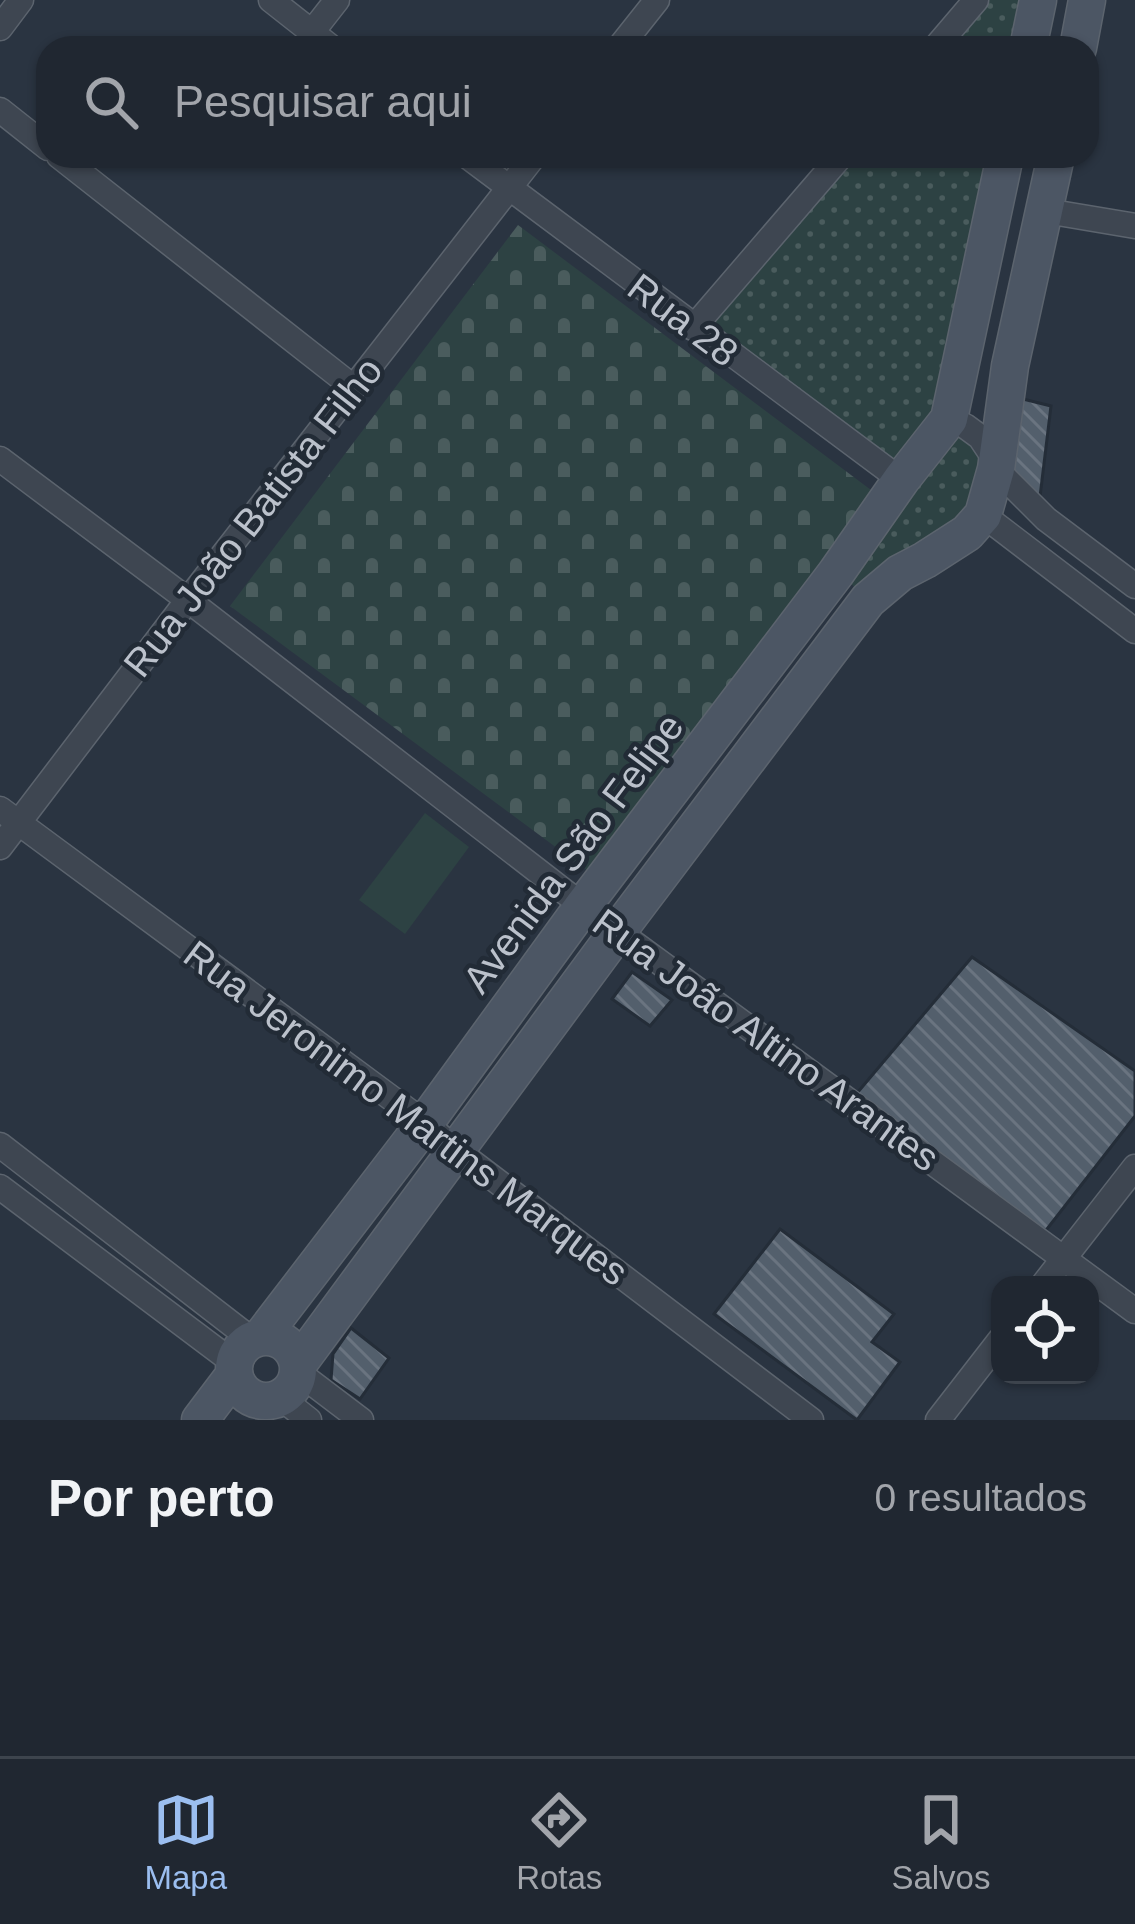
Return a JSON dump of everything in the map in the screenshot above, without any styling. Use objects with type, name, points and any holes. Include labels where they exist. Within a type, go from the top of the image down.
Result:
[{"type":"street","points":[[0,28],[21,0]]},
{"type":"street","points":[[271,0],[317,36]]},
{"type":"street","points":[[324,36],[337,0]]},
{"type":"street","points":[[628,36],[657,0]]},
{"type":"street","points":[[945,36],[976,0]]},
{"type":"street","points":[[1030,36],[1038,0]]},
{"type":"street","points":[[1080,36],[1087,0]]},
{"type":"street","points":[[0,110],[36,138]]},
{"type":"street","points":[[74,168],[353,387]]},
{"type":"street","name":"Rua 28","points":[[482,168],[901,480]]},
{"type":"street","name":"Rua João Batista Filho","points":[[0,848],[9,816],[188,600],[525,168]]},
{"type":"street","points":[[693,328],[832,168]]},
{"type":"street","name":"Avenida São Felipe","points":[[200,1420],[245,1353],[425,1123],[949,419],[1001,168]]},
{"type":"street","points":[[286,1396],[456,1150],[868,600],[900,572],[967,532],[983,515],[1054,168]]},
{"type":"street","points":[[1046,211],[1135,226]]},
{"type":"street","points":[[949,419],[980,437],[996,469],[1046,519],[1135,586]]},
{"type":"street","name":"Rua João Altino Arantes","points":[[0,459],[583,906],[1135,1311]]},
{"type":"street","points":[[983,515],[1135,632]]},
{"type":"street","points":[[836,574],[868,600]]},
{"type":"street","name":"Rua Jeronimo Martins Marques","points":[[9,816],[425,1123],[811,1420]]},
{"type":"street","points":[[0,1145],[245,1353]]},
{"type":"street","points":[[1050,1276],[1135,1167]]},
{"type":"street","points":[[0,1187],[245,1353]]},
{"type":"street","points":[[38,1215],[56,1188]]},
{"type":"street","points":[[245,1353],[278,1338],[292,1348],[286,1396]]},
{"type":"street","points":[[938,1420],[991,1352]]},
{"type":"street","points":[[245,1353],[241,1390],[255,1400],[286,1396],[361,1420]]},
{"type":"green space","points":[[987,0],[1025,0],[1018,36],[956,36]]},
{"type":"green space","points":[[842,168],[989,168],[936,411],[897,464],[707,325]]},
{"type":"green space","points":[[518,225],[875,493],[592,874],[230,606]]},
{"type":"green space","points":[[948,421],[977,437],[989,494],[869,598],[838,574]]},
{"type":"green space","points":[[425,813],[469,847],[405,934],[359,900]]},
{"type":"building","points":[[1019,398],[1051,406],[1039,505],[1011,476]]},
{"type":"building","points":[[972,957],[1135,1071],[1135,1116],[1040,1238],[852,1099]]},
{"type":"building","points":[[632,972],[672,1000],[650,1026],[612,999]]},
{"type":"building","points":[[780,1229],[894,1314],[872,1342],[900,1362],[857,1420],[714,1314]]},
{"type":"building","points":[[351,1328],[389,1358],[360,1399],[331,1380],[333,1354]]}]
